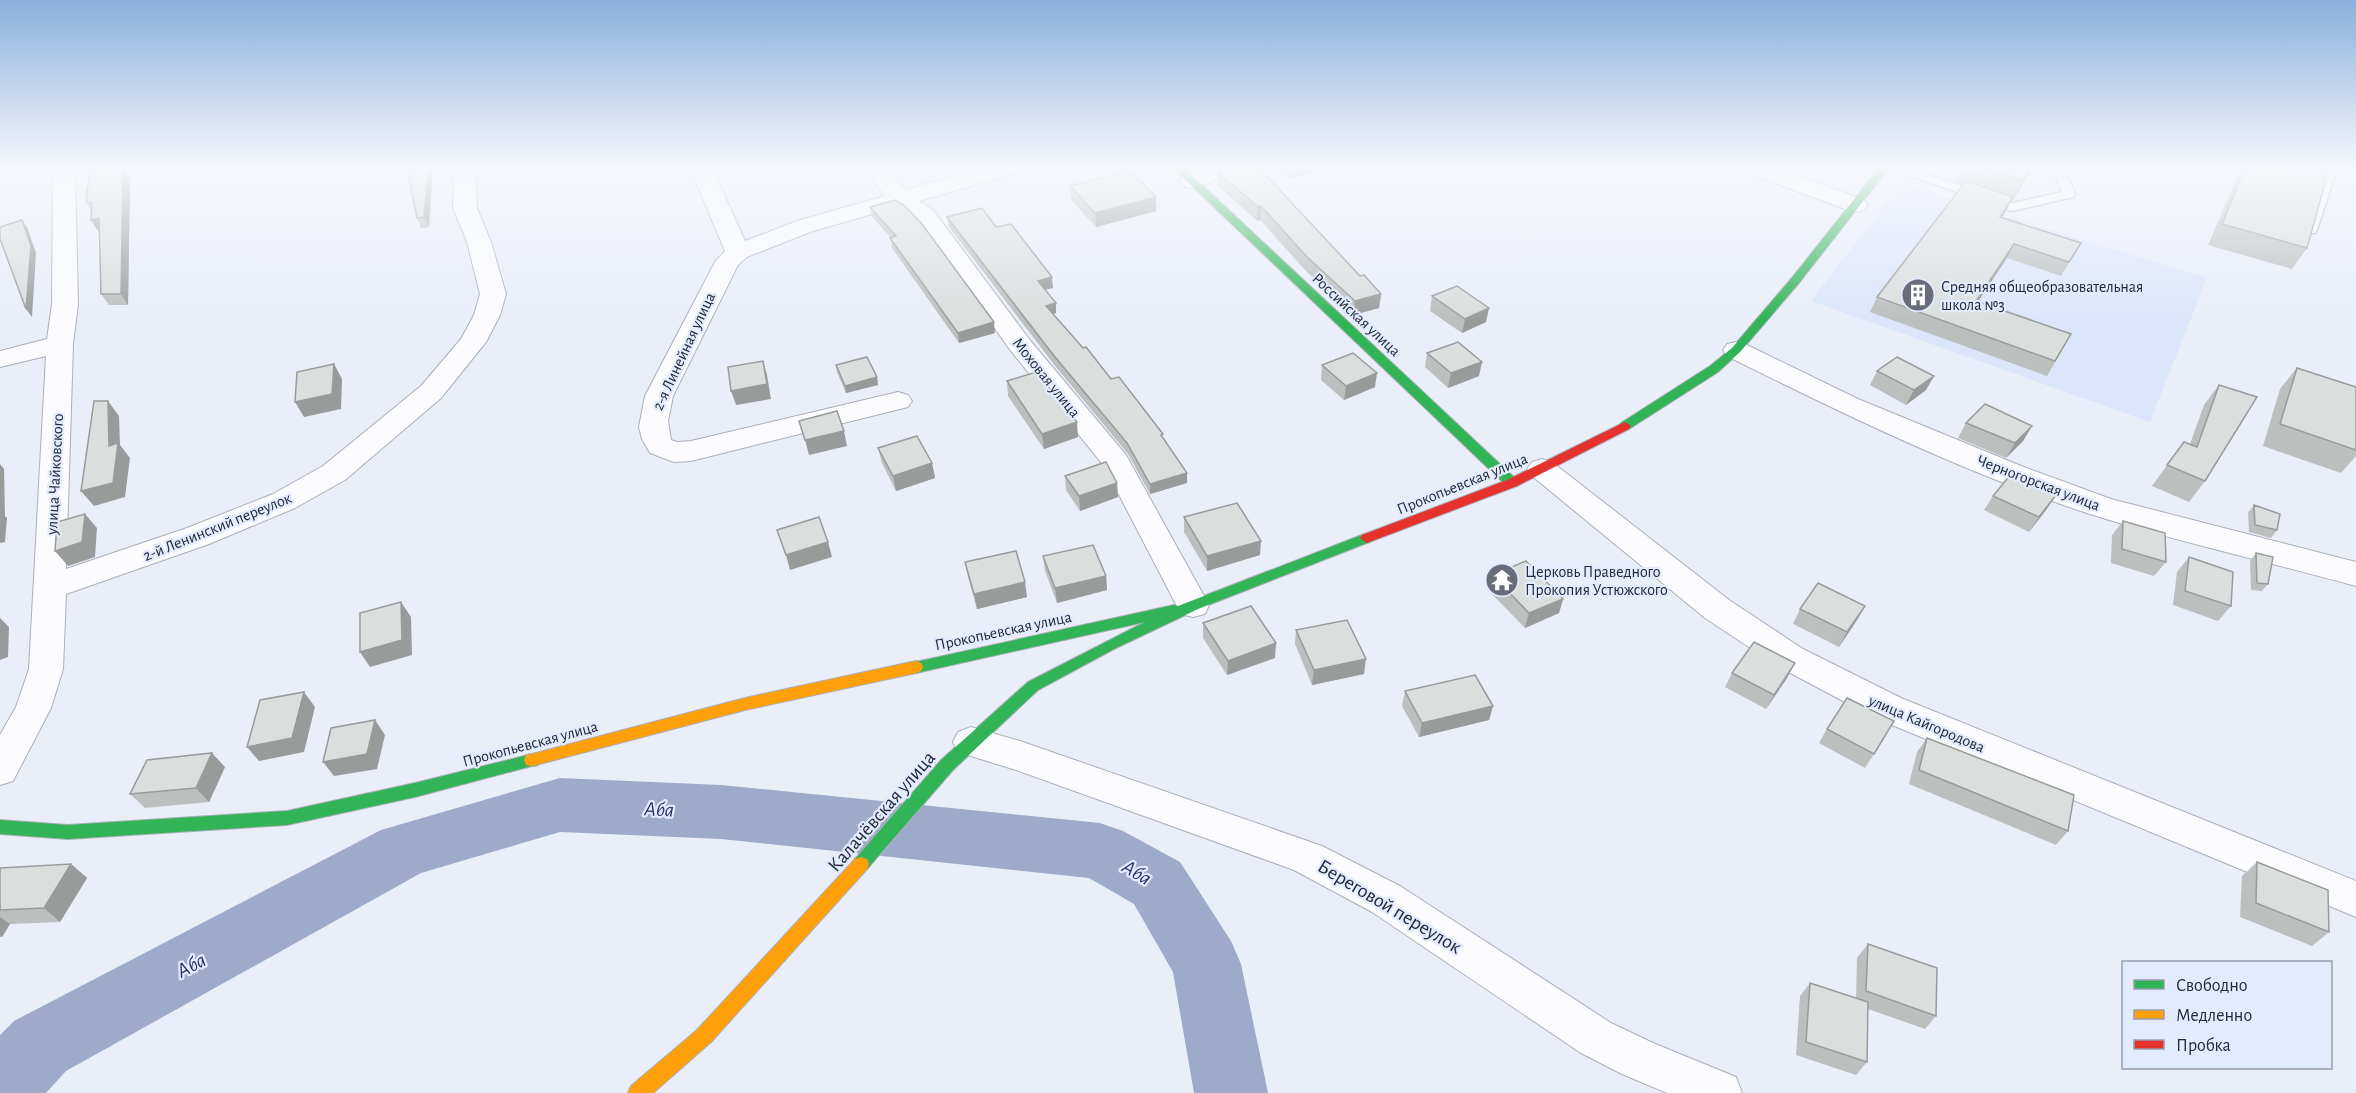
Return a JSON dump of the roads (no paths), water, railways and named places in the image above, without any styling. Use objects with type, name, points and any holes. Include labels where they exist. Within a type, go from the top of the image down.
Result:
[{"type":"main road","name":"Российская улица","points":[[1235,219],[1527,476]]},
{"type":"main road","name":"Прокопьевская улица","points":[[0,827],[68,832],[287,818],[415,790],[746,704],[1193,605],[1527,476],[1634,421],[1714,369],[1736,350],[1844,219]]},
{"type":"main road","name":"Калачёвская улица","points":[[638,1093],[704,1036],[826,904],[959,753],[1033,686],[1109,645],[1193,605]]},
{"type":"street","name":"улица Чайковского","points":[[0,770],[33,708],[46,669],[60,344],[65,304],[64,219]]},
{"type":"street","name":"2-й Ленинский переулок","points":[[49,587],[198,536],[284,501],[334,473],[431,392],[473,342],[487,315],[493,294],[479,242],[470,219]]},
{"type":"street","points":[[723,219],[738,252],[805,225],[827,219]]},
{"type":"street","name":"Моховая улица","points":[[928,219],[1020,345],[1116,462],[1193,605]]},
{"type":"street","name":"2-я Линейная улица","points":[[738,252],[727,262],[658,396],[652,417],[653,434],[660,446],[674,452],[691,451],[898,401]]},
{"type":"street","points":[[0,359],[60,344]]},
{"type":"street","name":"Черногорская улица","points":[[1736,350],[1848,405],[2010,472],[2103,507],[2356,574]]},
{"type":"street","name":"улица Кайгородова","points":[[1527,476],[1717,609],[1801,663],[1888,708],[2356,899]]},
{"type":"street","name":"Береговой переулок","points":[[959,753],[1020,756],[1308,858],[1386,899],[1596,1038],[1638,1059],[1720,1093]]},
{"type":"lane","points":[[2307,244],[2315,219]]},
{"type":"waterway","name":"Аба","points":[[0,1089],[40,1046],[404,850],[560,805],[721,812],[1100,851],[1157,883],[1206,964],[1231,1093]]},
{"type":"place","name":"Средняя общеобразовательная школа №3","points":[[1918,295]]},
{"type":"place","name":"Церковь Праведного Прокопия Устюжского","points":[[1502,580]]}]
